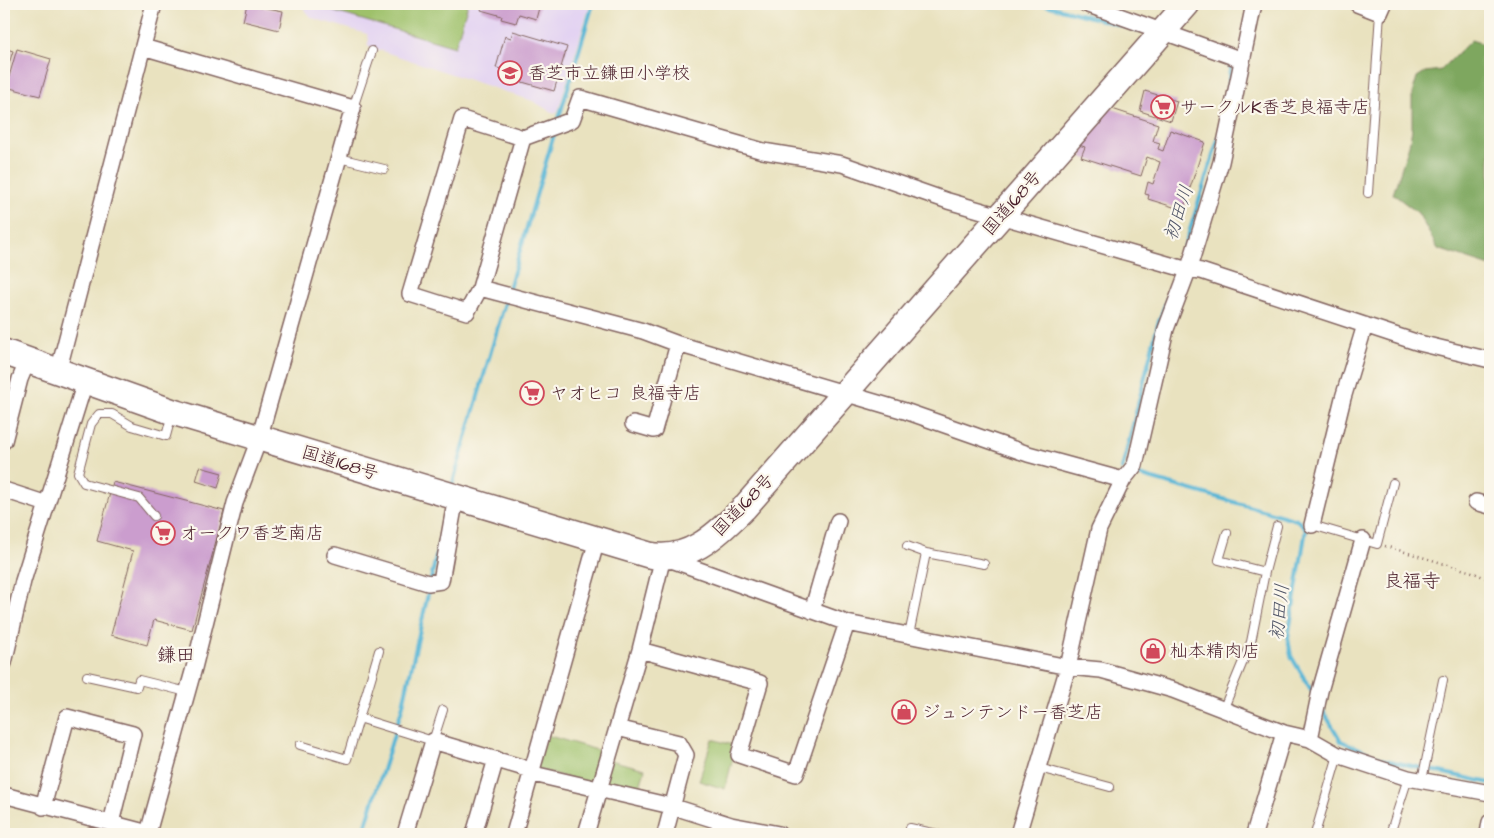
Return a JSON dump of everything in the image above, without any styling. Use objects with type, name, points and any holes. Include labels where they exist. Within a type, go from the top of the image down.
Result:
[{"type":"highway","name":"国道168号","points":[[4,352],[173,412],[597,540],[663,558],[692,551],[722,530],[1187,4]]},
{"type":"street","points":[[58,372],[154,4]]},
{"type":"street","points":[[1086,4],[1242,60]]},
{"type":"street","points":[[1018,834],[1068,667],[1099,530],[1123,480],[1134,464],[1182,268],[1221,162],[1254,4]]},
{"type":"street","points":[[1357,4],[1382,8]]},
{"type":"street","points":[[4,795],[43,807],[150,834],[235,503],[259,439],[353,108],[143,47]]},
{"type":"street","points":[[523,138],[480,288],[467,312],[410,294],[462,119],[523,138],[572,120],[580,98],[763,151],[842,164],[948,201],[1182,268],[1419,343],[1490,360]]},
{"type":"street","points":[[480,288],[643,331],[678,344],[905,411],[1028,454],[1123,480]]},
{"type":"street","points":[[1312,524],[1343,398],[1365,325]]},
{"type":"street","points":[[633,424],[654,430],[678,344]]},
{"type":"street","points":[[4,441],[20,379],[28,360]]},
{"type":"street","points":[[4,663],[23,581],[85,382]]},
{"type":"street","points":[[4,490],[47,504]]},
{"type":"street","points":[[335,555],[432,582],[441,581],[456,497]]},
{"type":"street","points":[[812,611],[838,521]]},
{"type":"street","points":[[514,834],[530,771],[597,540]]},
{"type":"street","points":[[1310,739],[1320,691],[1370,542]]},
{"type":"street","points":[[586,834],[640,650],[663,558],[847,623],[1068,667],[1101,670],[1173,690],[1284,733],[1310,739],[1338,755],[1415,779],[1490,793]]},
{"type":"street","points":[[640,650],[760,682],[739,755],[796,774],[847,623]]},
{"type":"street","points":[[43,807],[67,717],[133,734],[110,823]]},
{"type":"street","points":[[617,728],[679,743],[686,755],[665,834]]},
{"type":"street","points":[[1254,834],[1284,733]]},
{"type":"street","points":[[405,834],[433,741],[598,790],[671,806],[730,830],[779,834]]},
{"type":"street","points":[[474,834],[496,759]]},
{"type":"street","points":[[1488,834],[1490,822]]},
{"type":"lane","points":[[1368,192],[1382,8]]},
{"type":"lane","points":[[353,108],[372,50]]},
{"type":"lane","points":[[339,158],[384,169]]},
{"type":"lane","points":[[154,516],[139,498],[84,483],[78,473],[94,419],[106,412],[119,417],[132,426],[166,436],[173,412]]},
{"type":"lane","points":[[1312,524],[1370,542],[1393,483]]},
{"type":"lane","points":[[1223,710],[1251,642],[1265,572],[1277,526]]},
{"type":"lane","points":[[1227,533],[1219,560],[1265,572]]},
{"type":"lane","points":[[907,546],[926,553],[984,564]]},
{"type":"lane","points":[[909,635],[926,553]]},
{"type":"lane","points":[[300,745],[347,759],[379,651]]},
{"type":"lane","points":[[87,676],[138,687],[139,680],[187,692]]},
{"type":"lane","points":[[1390,834],[1415,779],[1443,680]]},
{"type":"lane","points":[[359,718],[433,741],[442,710]]},
{"type":"lane","points":[[1315,834],[1338,755]]},
{"type":"lane","points":[[1039,768],[1110,787]]},
{"type":"lane","points":[[910,828],[937,834]]},
{"type":"path","points":[[1370,542],[1472,572],[1490,580]]},
{"type":"shaded area","name":"香芝市立鎌田小学校","points":[[300,4],[590,4],[558,111],[555,114],[533,101],[367,46],[369,39],[367,34],[312,18]]},
{"type":"green space","points":[[317,4],[468,4],[455,47],[318,7]]},
{"type":"green space","points":[[1471,40],[1490,46],[1490,266],[1438,249],[1418,213],[1393,194],[1409,145],[1412,129],[1412,94],[1417,77],[1425,72],[1441,70]]},
{"type":"green space","points":[[546,735],[604,752],[594,785],[537,769]]},
{"type":"green space","points":[[712,739],[736,746],[725,789],[699,781]]},
{"type":"green space","points":[[610,760],[645,769],[638,795],[603,786]]},
{"type":"building","points":[[247,4],[283,11],[279,30],[243,21]]},
{"type":"building","points":[[483,4],[540,4],[536,19],[519,14],[516,23],[501,19],[502,16],[481,10]]},
{"type":"building","points":[[513,31],[567,47],[554,91],[501,76],[503,69],[496,68],[505,36],[511,38]]},
{"type":"building","points":[[4,48],[13,51],[8,67],[4,66]]},
{"type":"building","points":[[17,49],[51,59],[40,96],[6,87]]},
{"type":"building","points":[[1145,91],[1177,101],[1171,121],[1140,111]]},
{"type":"building","points":[[1106,107],[1158,124],[1153,141],[1160,143],[1158,149],[1163,151],[1170,130],[1205,142],[1183,210],[1148,199],[1149,195],[1145,194],[1148,182],[1153,184],[1160,162],[1147,157],[1141,176],[1081,157],[1085,147],[1076,144],[1093,121],[1101,124]]},
{"type":"building","points":[[200,467],[222,473],[218,488],[196,481]]},
{"type":"building","points":[[113,482],[224,511],[192,630],[154,620],[147,645],[111,635],[133,551],[97,541]]},
{"type":"waterway","points":[[558,121],[593,4]]},
{"type":"waterway","name":"初田川","points":[[1042,4],[1139,30]]},
{"type":"waterway","name":"初田川","points":[[1224,114],[1231,63],[1227,61]]},
{"type":"waterway","points":[[508,292],[555,131]]},
{"type":"waterway","name":"初田川","points":[[1179,265],[1219,136]]},
{"type":"waterway","name":"初田川","points":[[1122,469],[1158,324],[1177,272]]},
{"type":"waterway","points":[[452,486],[506,299]]},
{"type":"waterway","name":"初田川","points":[[1135,474],[1297,520],[1306,529],[1288,638],[1291,656],[1314,695]]},
{"type":"waterway","points":[[431,579],[445,517]]},
{"type":"waterway","points":[[363,834],[402,709],[430,585]]},
{"type":"waterway","name":"初田川","points":[[1321,707],[1341,741],[1385,760],[1490,783]]},
{"type":"place","name":"香芝市立鎌田小学校","points":[[510,73]]},
{"type":"place","name":"サークルK香芝良福寺店","points":[[1163,107]]},
{"type":"place","name":"ヤオヒコ 良福寺店","points":[[532,393]]},
{"type":"place","name":"オークワ香芝南店","points":[[163,533]]},
{"type":"place","name":"杣本精肉店","points":[[1153,651]]},
{"type":"place","name":"ジュンテンドー香芝店","points":[[904,712]]},
{"type":"district","name":"良福寺","points":[[1412,581]]},
{"type":"district","name":"鎌田","points":[[176,655]]}]
